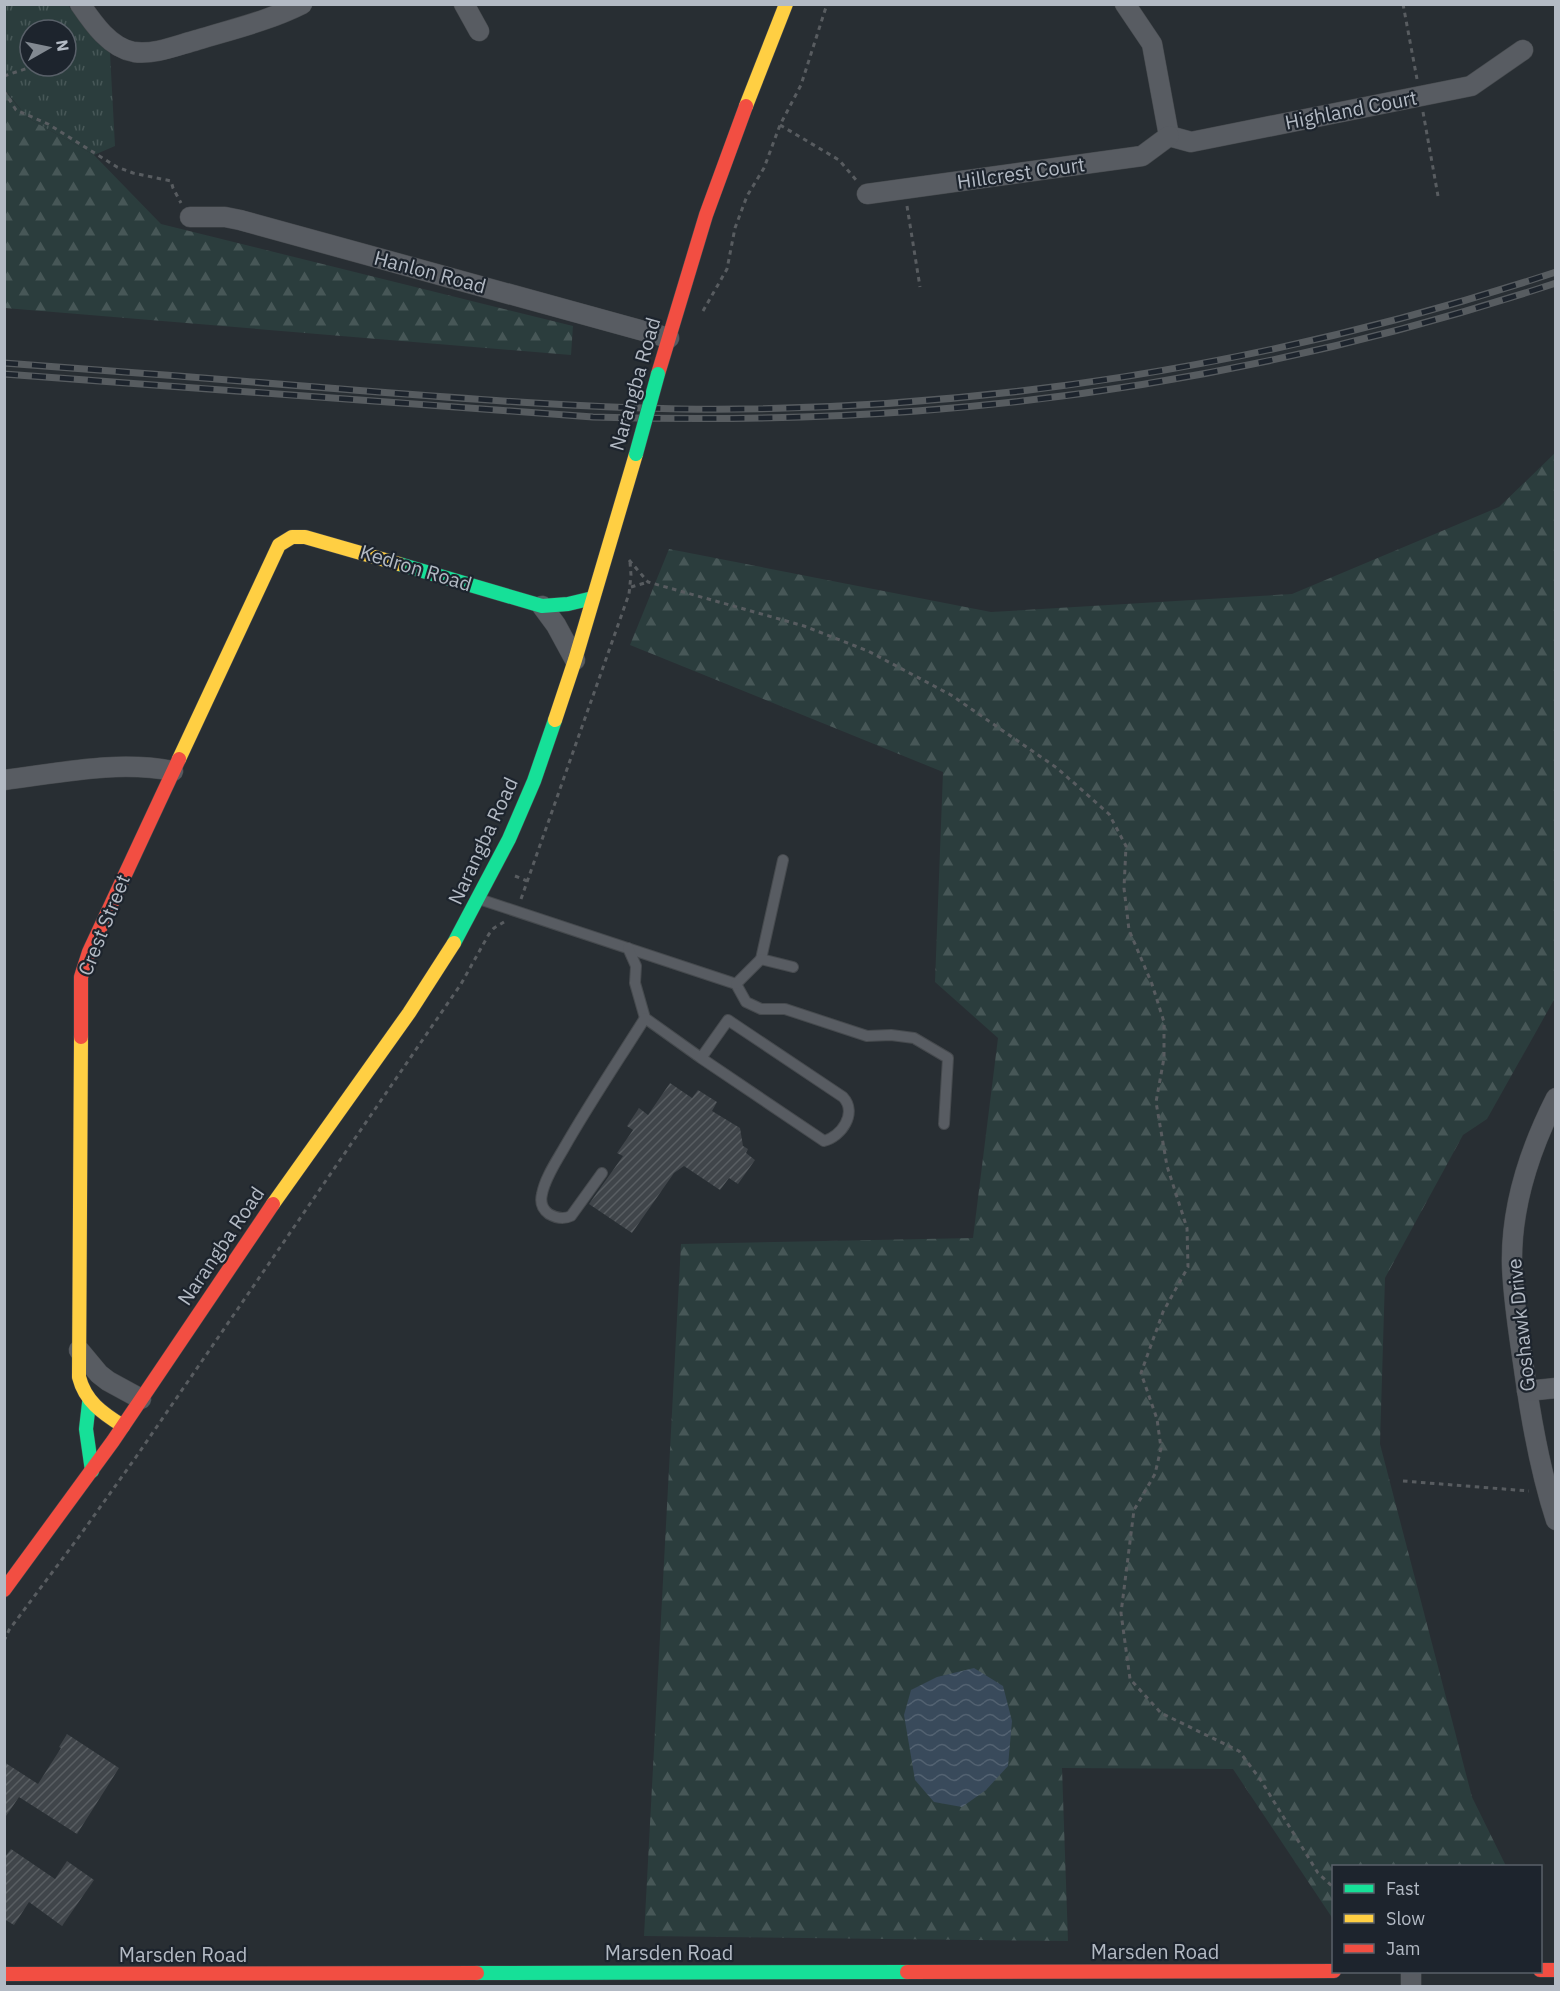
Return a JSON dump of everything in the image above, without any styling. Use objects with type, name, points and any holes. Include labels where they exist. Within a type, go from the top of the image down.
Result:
[{"type":"street","points":[[80,4],[97,28],[117,45],[134,52],[156,52],[277,16],[302,4]]},
{"type":"street","points":[[464,4],[479,32]]},
{"type":"street","name":"Narangba Road","points":[[4,1590],[92,1471],[282,1190],[432,981],[478,899],[523,809],[544,754],[574,660],[706,215],[786,4]]},
{"type":"street","points":[[1125,4],[1152,44],[1169,136]]},
{"type":"street","name":"Highland Court","points":[[1169,136],[1191,142],[1471,86],[1523,50]]},
{"type":"street","name":"Hillcrest Court","points":[[867,194],[1142,156],[1169,136]]},
{"type":"street","name":"Hanlon Road","points":[[190,217],[225,217],[240,220],[669,338]]},
{"type":"street","name":"Kedron Road","points":[[288,537],[304,536],[316,539],[542,606],[568,604],[593,598]]},
{"type":"street","name":"Crest Street","points":[[90,1403],[82,1388],[77,1366],[79,1350],[81,977],[89,952],[274,554],[279,545],[288,537]]},
{"type":"street","points":[[542,606],[556,625],[574,660]]},
{"type":"street","points":[[4,780],[111,766],[147,766],[173,771]]},
{"type":"street","name":"Goshawk Drive","points":[[1556,1098],[1529,1159],[1515,1224],[1512,1262],[1514,1295],[1527,1391],[1547,1492],[1556,1520]]},
{"type":"street","points":[[79,1350],[99,1374],[141,1399]]},
{"type":"street","points":[[1527,1391],[1556,1388]]},
{"type":"street","points":[[92,1471],[85,1440],[86,1414],[90,1403],[96,1410],[123,1426]]},
{"type":"street","name":"Marsden Road","points":[[4,1974],[563,1980],[1332,1971]]},
{"type":"lane","points":[[736,984],[760,959],[783,860]]},
{"type":"lane","points":[[478,899],[736,984],[746,1002],[761,1009],[785,1009],[867,1036],[891,1035],[914,1038],[948,1058],[944,1124]]},
{"type":"lane","points":[[628,948],[636,966],[636,983],[645,1018],[701,1058],[824,1141],[832,1139],[841,1131],[847,1120],[847,1101],[843,1097],[728,1020],[701,1058]]},
{"type":"lane","points":[[760,959],[793,967]]},
{"type":"lane","points":[[602,1173],[571,1216],[566,1219],[556,1218],[545,1211],[541,1197],[549,1174],[645,1018]]},
{"type":"path","points":[[702,314],[727,269],[735,228],[747,196],[764,168],[780,125],[801,85],[827,4]]},
{"type":"path","points":[[4,91],[16,110],[48,124],[111,164],[134,173],[171,181],[190,217]]},
{"type":"path","points":[[780,125],[839,160],[867,194]]},
{"type":"path","points":[[904,189],[920,287]]},
{"type":"path","points":[[523,895],[631,587],[629,560],[648,582]]},
{"type":"path","points":[[631,587],[648,582],[804,626],[868,651],[951,695],[1057,768],[1109,814],[1126,846],[1124,888],[1129,930],[1152,984],[1164,1022],[1164,1058],[1156,1102],[1167,1166],[1187,1228],[1188,1267],[1163,1312],[1141,1373],[1157,1419],[1161,1448],[1155,1474],[1134,1510],[1121,1613],[1130,1679],[1161,1713],[1239,1751],[1260,1779],[1318,1873],[1332,1886]]},
{"type":"path","points":[[515,876],[527,881]]},
{"type":"path","points":[[4,1641],[9,1630],[136,1457],[454,994],[489,934],[498,924],[507,922]]},
{"type":"path","points":[[1403,1481],[1547,1492]]},
{"type":"green space","points":[[4,5],[68,5],[77,18],[18,18],[18,78],[78,78],[78,19],[110,53],[115,146],[94,155],[28,118],[5,90]]},
{"type":"green space","points":[[4,90],[28,118],[94,155],[161,224],[573,326],[571,355],[5,308]]},
{"type":"green space","points":[[1555,453],[1555,998],[1487,1119],[1463,1135],[1385,1278],[1380,1444],[1472,1797],[1506,1865],[1332,1865],[1332,1918],[1233,1769],[1062,1768],[1068,1941],[644,1936],[681,1244],[973,1238],[998,1038],[935,982],[943,772],[630,645],[669,549],[991,612],[1292,594],[1499,507]]},
{"type":"water","points":[[974,1668],[1003,1686],[1012,1721],[1008,1766],[986,1790],[962,1807],[934,1802],[915,1780],[904,1715],[911,1690],[937,1677]]},
{"type":"building","points":[[670,1083],[692,1098],[698,1090],[717,1102],[712,1111],[740,1128],[743,1146],[748,1149],[746,1153],[755,1160],[738,1184],[729,1178],[720,1190],[684,1166],[674,1173],[632,1233],[589,1204],[623,1156],[617,1153],[633,1130],[627,1126],[639,1108],[648,1115]]},
{"type":"building","points":[[67,1734],[119,1768],[77,1834],[19,1797],[4,1819],[4,1762],[38,1784],[61,1748],[59,1747]]},
{"type":"building","points":[[11,1849],[55,1879],[67,1861],[94,1880],[62,1926],[29,1902],[14,1925],[4,1919],[4,1858]]},
{"type":"railway","points":[[4,363],[444,397],[601,406],[680,409],[791,408],[902,402],[1013,392],[1124,377],[1233,357],[1342,333],[1450,305],[1556,272]]},
{"type":"railway","points":[[4,374],[593,417],[755,418],[876,414],[998,404],[1079,394],[1240,366],[1400,329],[1556,283]]},
{"type":"traffic: fast","points":[[636,454],[658,374]]},
{"type":"traffic: fast","points":[[399,564],[542,606],[568,604],[593,598]]},
{"type":"traffic: fast","points":[[454,943],[509,839],[534,781],[555,720]]},
{"type":"traffic: fast","points":[[89,1403],[86,1429],[92,1471]]},
{"type":"traffic: fast","points":[[477,1973],[907,1972]]},
{"type":"traffic: slow","points":[[746,106],[786,4]]},
{"type":"traffic: slow","points":[[555,720],[636,454]]},
{"type":"traffic: slow","points":[[179,759],[279,545],[292,537],[305,537],[399,564]]},
{"type":"traffic: slow","points":[[273,1204],[409,1013],[454,943]]},
{"type":"traffic: slow","points":[[81,1037],[79,1377],[85,1393],[95,1406],[123,1426]]},
{"type":"traffic: jam","points":[[658,374],[706,215],[746,106]]},
{"type":"traffic: jam","points":[[81,1037],[81,977],[89,952],[179,759]]},
{"type":"traffic: jam","points":[[4,1590],[113,1441],[273,1204]]},
{"type":"traffic: jam","points":[[1542,1970],[1556,1970]]},
{"type":"traffic: jam","points":[[907,1972],[1332,1971]]},
{"type":"traffic: jam","points":[[4,1974],[477,1973]]}]
